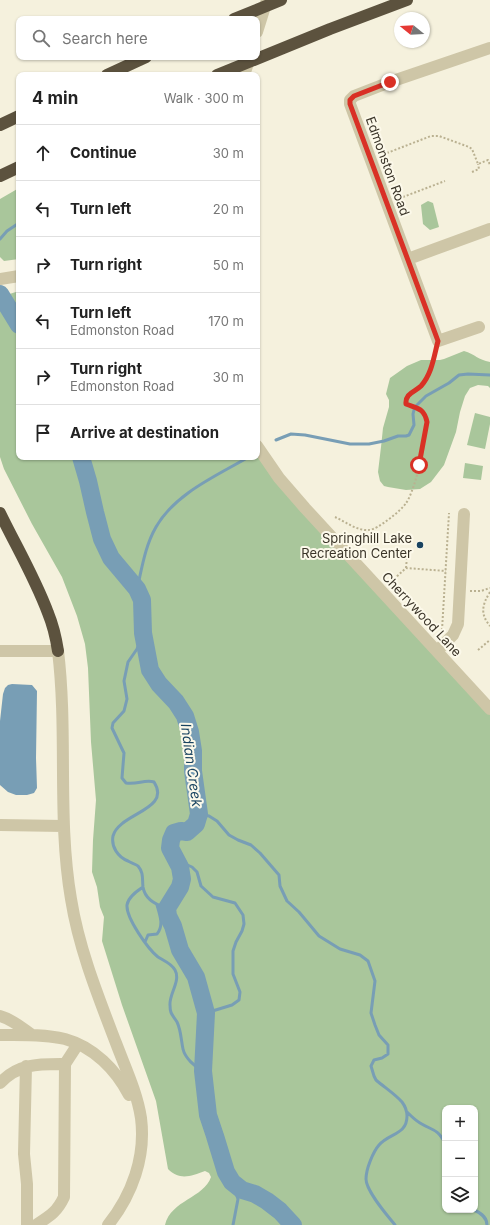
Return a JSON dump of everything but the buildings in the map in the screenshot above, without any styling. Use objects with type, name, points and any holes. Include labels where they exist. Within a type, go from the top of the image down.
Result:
[{"type":"highway","points":[[241,16],[281,0]]},
{"type":"highway","points":[[260,57],[330,28],[407,0]]},
{"type":"highway","points":[[114,72],[140,60]]},
{"type":"highway","points":[[224,72],[253,60]]},
{"type":"highway","points":[[0,125],[16,117]]},
{"type":"highway","points":[[0,176],[16,168]]},
{"type":"highway","points":[[0,513],[35,583],[48,613],[54,630],[58,651]]},
{"type":"street","points":[[260,22],[267,0]]},
{"type":"street","name":"Edmonston Road","points":[[438,341],[351,107],[350,100],[354,96],[383,85],[490,48]]},
{"type":"street","points":[[245,72],[249,60]]},
{"type":"street","points":[[408,259],[490,229]]},
{"type":"street","points":[[438,341],[479,327]]},
{"type":"street","name":"Cherrywood Lane","points":[[260,450],[287,487],[437,651],[489,705]]},
{"type":"street","points":[[437,651],[453,635],[458,624],[464,514]]},
{"type":"street","points":[[0,651],[58,651],[61,684],[63,826],[70,899],[77,931],[89,972],[134,1091],[141,1118],[141,1145],[138,1168],[120,1210],[108,1225]]},
{"type":"street","points":[[0,825],[63,826]]},
{"type":"street","points":[[0,1016],[7,1018],[32,1035]]},
{"type":"street","points":[[0,1035],[54,1037],[78,1044],[98,1056],[114,1071],[124,1085],[141,1118]]},
{"type":"street","points":[[36,1225],[52,1215],[64,1197],[65,1064],[78,1044]]},
{"type":"street","points":[[0,1083],[7,1076],[26,1066],[65,1064]]},
{"type":"street","points":[[26,1066],[24,1154],[27,1184],[27,1225]]},
{"type":"path","points":[[387,153],[431,136],[437,136],[471,148],[479,169],[472,172]]},
{"type":"path","points":[[478,164],[488,160],[490,165]]},
{"type":"path","points":[[403,197],[445,181]]},
{"type":"path","points":[[335,517],[355,527],[369,530],[375,529],[382,525],[407,503],[419,465],[427,422],[424,413],[419,409],[408,405],[406,402],[408,395],[421,386],[432,366],[438,341]]},
{"type":"path","points":[[442,633],[449,513]]},
{"type":"path","points":[[394,578],[406,568],[407,558]]},
{"type":"path","points":[[406,568],[446,572]]},
{"type":"path","points":[[490,592],[485,602],[483,614],[485,620],[490,626]]},
{"type":"path","points":[[478,650],[490,640]]},
{"type":"green space","points":[[16,190],[16,259],[4,261],[0,257],[0,199]]},
{"type":"green space","points":[[428,201],[433,203],[439,227],[430,230],[423,224],[421,205]]},
{"type":"green space","points":[[16,292],[16,460],[260,460],[260,449],[490,709],[490,1225],[165,1225],[168,1217],[174,1210],[180,1204],[202,1190],[211,1177],[209,1173],[205,1171],[190,1176],[181,1176],[172,1173],[168,1169],[156,1101],[122,1005],[102,941],[104,917],[100,907],[97,887],[92,872],[96,800],[91,742],[88,668],[85,644],[77,616],[62,577],[32,524],[4,469],[0,457],[0,297]]},
{"type":"green space","points":[[464,351],[482,360],[490,362],[490,388],[488,386],[478,385],[470,388],[465,396],[456,432],[444,465],[431,482],[420,489],[406,490],[384,486],[380,481],[378,472],[383,428],[389,407],[389,400],[386,394],[390,378],[407,366],[421,360],[440,360]]},
{"type":"green space","points":[[475,413],[490,417],[485,449],[467,445]]},
{"type":"green space","points":[[465,463],[483,466],[481,480],[463,478]]},
{"type":"water","points":[[12,684],[32,685],[37,691],[37,788],[34,793],[27,795],[16,795],[8,792],[0,785],[0,721],[3,694],[5,688]]},
{"type":"waterway","points":[[0,239],[7,231],[16,225]]},
{"type":"waterway","name":"Indian Creek","points":[[0,294],[16,320]]},
{"type":"waterway","points":[[276,440],[291,434],[305,435],[350,444],[369,444],[398,436],[406,436],[409,435],[414,425],[414,410],[426,396],[449,383],[459,375],[490,375]]},
{"type":"waterway","name":"Indian Creek","points":[[82,460],[102,539],[111,558],[137,589],[142,600],[143,633],[150,670],[159,684],[176,702],[185,716],[190,732],[193,751],[193,771],[199,814],[196,824],[187,832],[181,831],[174,833],[171,840],[170,848],[180,867],[182,879],[180,887],[167,908],[168,916],[173,926],[180,950],[196,977],[206,1013],[203,1071],[208,1115],[226,1172],[232,1182],[242,1190],[255,1194],[267,1201],[280,1211],[293,1225]]},
{"type":"waterway","points":[[137,589],[149,542],[152,534],[164,515],[196,487],[243,460]]},
{"type":"waterway","points":[[143,633],[137,649],[128,662],[124,681],[127,699],[124,711],[113,723],[112,728],[124,753],[122,778],[126,783],[147,781],[154,782],[158,791],[156,799],[151,805],[117,828],[113,836],[113,844],[114,848],[121,857],[137,865],[140,869],[144,892],[149,899],[167,908]]},
{"type":"waterway","points":[[199,814],[209,816],[217,821],[229,835],[251,845],[260,853],[279,875],[280,886],[287,901],[299,912],[319,936],[340,949],[360,955],[368,961],[375,981],[371,1013],[379,1035],[388,1045],[388,1054],[382,1058],[374,1060],[371,1066],[376,1080],[402,1102],[406,1109],[407,1116],[404,1127],[383,1141],[377,1148],[372,1156],[366,1179],[369,1190],[395,1225]]},
{"type":"waterway","points":[[176,860],[192,867],[197,872],[201,886],[213,897],[235,903],[243,915],[244,924],[233,951],[233,974],[240,992],[239,1000],[232,1005],[206,1013]]},
{"type":"waterway","points":[[143,887],[129,899],[127,905],[128,911],[138,933],[149,947],[158,957],[175,970],[177,979],[170,1001],[172,1015],[177,1022],[186,1056],[194,1065],[203,1071]]},
{"type":"waterway","points":[[145,942],[148,935],[157,934],[160,928],[161,920],[157,905]]},
{"type":"waterway","points":[[407,1112],[418,1122],[437,1132],[444,1141]]},
{"type":"waterway","points":[[232,1182],[238,1199],[233,1225]]},
{"type":"waterway","points":[[478,1212],[486,1220],[487,1225]]},
{"type":"place","name":"Springhill Lake Recreation Center","points":[[420,545]]},
{"type":"route","points":[[390,82],[354,96],[350,100],[350,104],[438,341],[432,366],[424,381],[421,386],[408,395],[406,399],[406,404],[422,410],[427,422],[419,465]]}]
